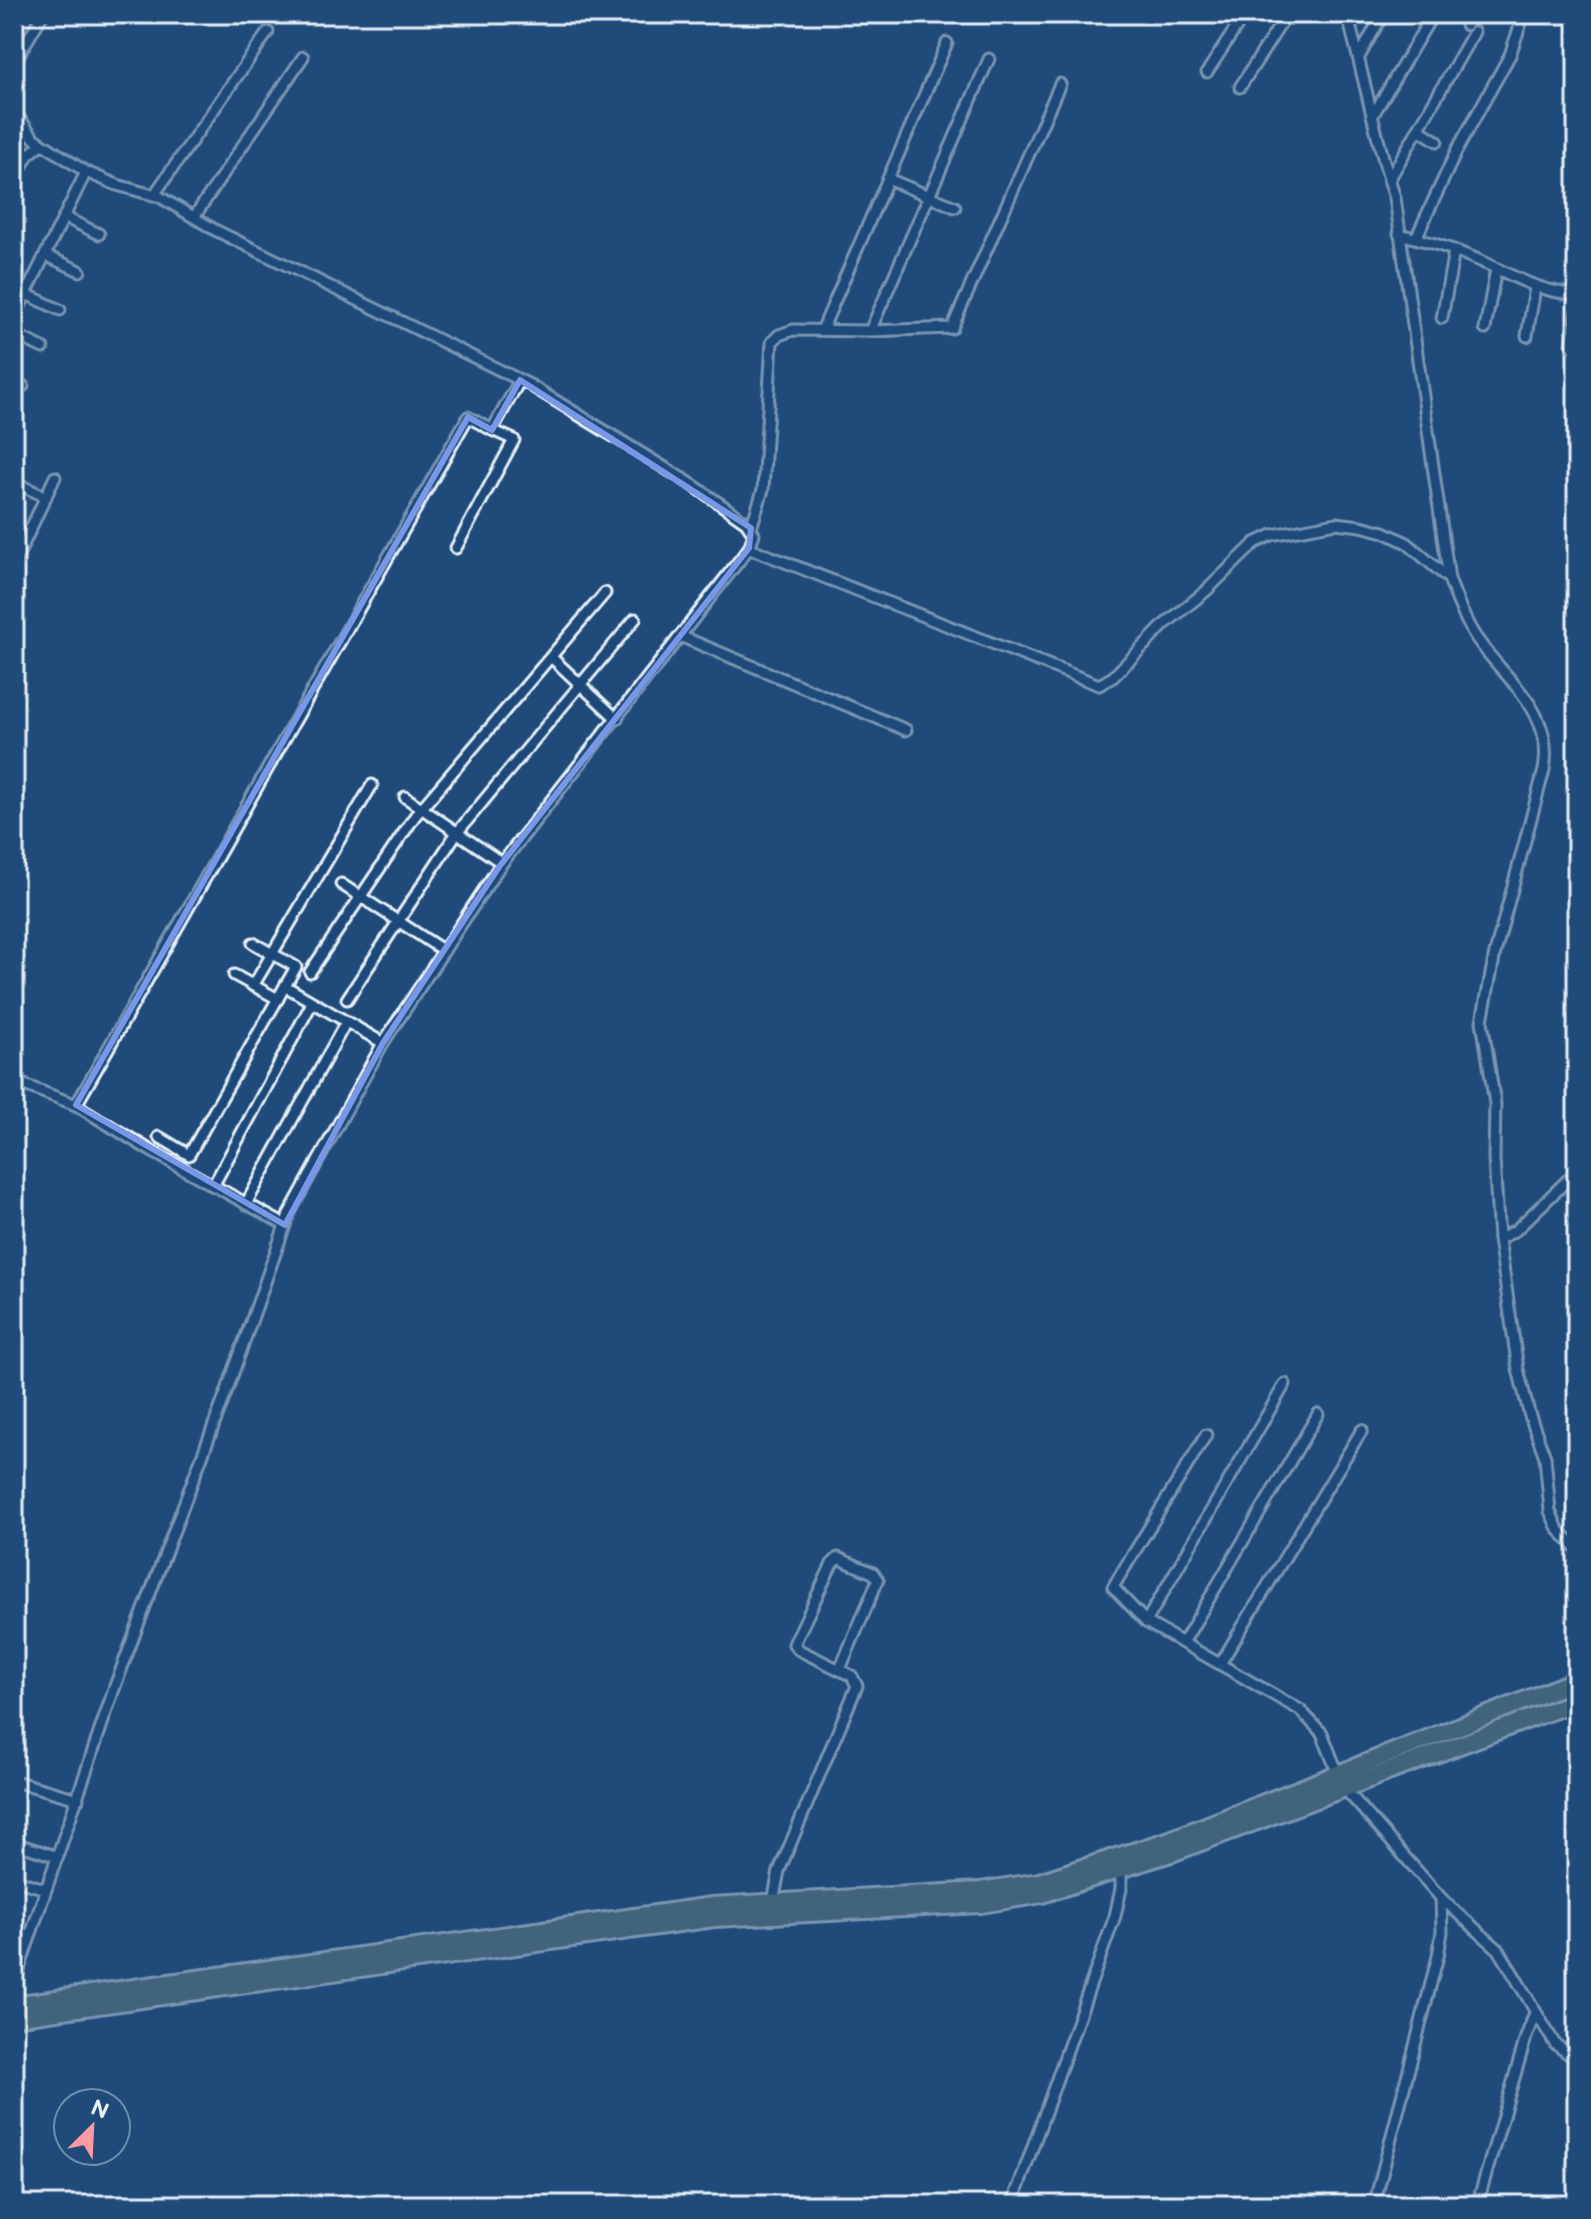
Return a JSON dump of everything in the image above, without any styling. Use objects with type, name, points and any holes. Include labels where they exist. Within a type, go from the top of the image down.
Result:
[{"type":"highway","points":[[14,2017],[714,1918],[981,1904],[1042,1894],[1121,1869],[1341,1781],[1577,1680]]},
{"type":"highway","points":[[14,2005],[712,1906],[980,1891],[1039,1882],[1577,1701]]},
{"type":"street","points":[[14,63],[43,14]]},
{"type":"street","points":[[1207,72],[1245,14]]},
{"type":"street","points":[[1240,87],[1287,14]]},
{"type":"street","points":[[1347,14],[1395,198],[1449,579],[1475,636],[1520,691],[1540,721],[1545,737],[1547,753],[1495,953],[1482,1021],[1495,1104],[1494,1159],[1499,1239],[1518,1369],[1545,1457],[1550,1511],[1558,1529],[1577,1549]]},
{"type":"street","points":[[1359,57],[1383,14]]},
{"type":"street","points":[[1389,180],[1470,28],[1470,14]]},
{"type":"street","points":[[1416,238],[1457,150],[1510,55],[1524,14]]},
{"type":"street","points":[[1373,115],[1430,19]]},
{"type":"street","points":[[154,195],[268,32]]},
{"type":"street","points":[[822,330],[947,43]]},
{"type":"street","points":[[194,217],[303,57]]},
{"type":"street","points":[[870,331],[989,59]]},
{"type":"street","points":[[751,528],[763,490],[772,342],[779,335],[793,330],[952,328],[1060,84]]},
{"type":"street","points":[[14,111],[34,138],[86,172],[154,195],[314,280],[520,380],[693,485],[751,528],[754,534],[749,548],[502,863],[383,1043],[344,1110],[285,1225],[216,1420],[130,1645],[14,1984]]},
{"type":"street","points":[[1418,129],[1437,141]]},
{"type":"street","points":[[14,180],[28,155],[42,144]]},
{"type":"street","points":[[14,318],[86,172]]},
{"type":"street","points":[[888,179],[955,207]]},
{"type":"street","points":[[64,217],[99,234]]},
{"type":"street","points":[[1399,234],[1454,251],[1535,288],[1577,295]]},
{"type":"street","points":[[1442,318],[1454,251]]},
{"type":"street","points":[[45,255],[80,271]]},
{"type":"street","points":[[1485,329],[1496,269]]},
{"type":"street","points":[[1527,336],[1535,288]]},
{"type":"street","points":[[26,294],[60,310]]},
{"type":"street","points":[[1572,345],[1577,313]]},
{"type":"street","points":[[14,334],[43,348]]},
{"type":"street","points":[[492,430],[520,380]]},
{"type":"street","points":[[76,1105],[468,417],[514,440],[456,548]]},
{"type":"street","points":[[14,564],[55,477]]},
{"type":"street","points":[[14,482],[46,497]]},
{"type":"street","points":[[749,548],[1099,685],[1113,677],[1165,624],[1206,591],[1255,543],[1272,535],[1336,523],[1361,526],[1407,543],[1449,579]]},
{"type":"street","points":[[310,972],[421,808],[605,593]]},
{"type":"street","points":[[347,999],[457,833],[635,619]]},
{"type":"street","points":[[680,636],[906,730]]},
{"type":"street","points":[[551,657],[617,719]]},
{"type":"street","points":[[253,986],[372,785]]},
{"type":"street","points":[[405,797],[502,863]]},
{"type":"street","points":[[341,884],[444,951]]},
{"type":"street","points":[[159,1137],[189,1155],[296,967],[253,943]]},
{"type":"street","points":[[234,975],[278,999]]},
{"type":"street","points":[[285,986],[383,1043]]},
{"type":"street","points":[[213,1186],[312,1003]]},
{"type":"street","points":[[246,1204],[346,1022]]},
{"type":"street","points":[[14,1081],[76,1105],[285,1225]]},
{"type":"street","points":[[1499,1239],[1516,1230],[1577,1171]]},
{"type":"street","points":[[1146,1622],[1285,1384]]},
{"type":"street","points":[[1183,1643],[1318,1414]]},
{"type":"street","points":[[1220,1664],[1362,1430]]},
{"type":"street","points":[[1206,1435],[1113,1587],[1146,1622],[1300,1710],[1315,1724],[1328,1745],[1341,1781],[1441,1898],[1499,1950],[1555,2044],[1577,2060]]},
{"type":"street","points":[[773,1902],[779,1871],[857,1686],[855,1678],[799,1650],[794,1644],[834,1560],[838,1558],[873,1573],[878,1580],[840,1669]]},
{"type":"street","points":[[14,1781],[78,1799]]},
{"type":"street","points":[[14,1843],[58,1857]]},
{"type":"street","points":[[1012,2205],[1115,1916],[1121,1889],[1121,1869]]},
{"type":"street","points":[[14,1880],[46,1889]]},
{"type":"street","points":[[1374,2205],[1438,1956],[1442,1932],[1441,1898]]},
{"type":"street","points":[[1477,2205],[1535,2013]]},
{"type":"highlighted area","points":[[520,380],[751,528],[749,548],[499,867],[383,1043],[285,1225],[76,1105],[468,417],[492,430]]}]
